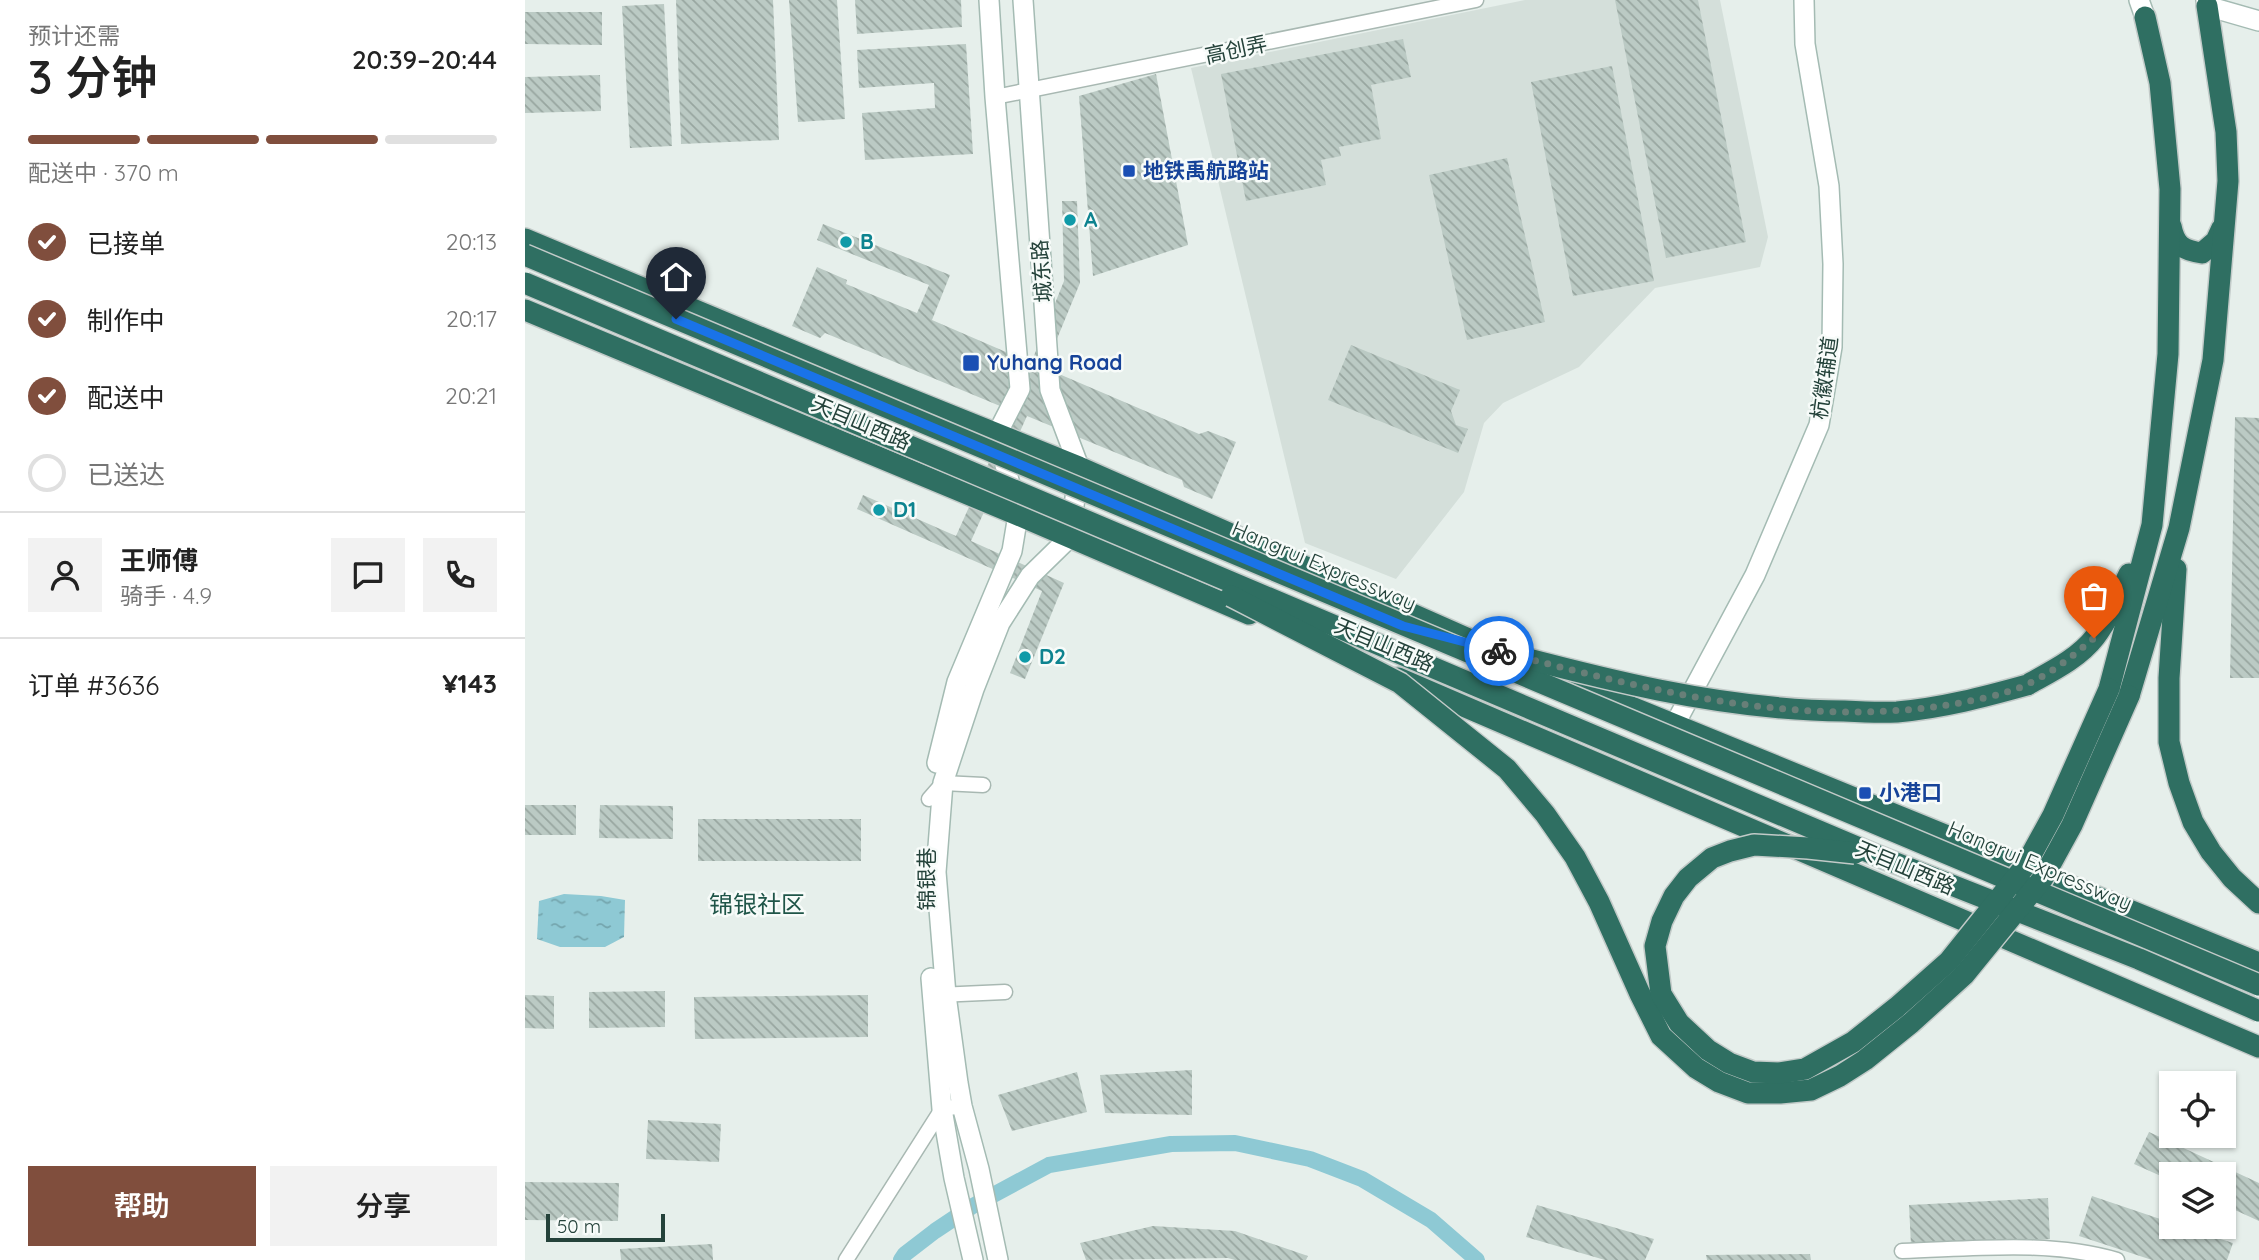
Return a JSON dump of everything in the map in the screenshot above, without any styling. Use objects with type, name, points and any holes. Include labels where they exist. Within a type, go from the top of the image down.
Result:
[{"type":"highway","points":[[2207,3],[2226,132],[2228,181],[2213,360],[2179,528],[2169,678],[2169,742],[2179,783],[2193,822],[2211,852],[2232,878],[2259,904]]},
{"type":"highway","points":[[1878,856],[1754,845],[1711,858],[1688,878],[1674,896],[1662,920],[1655,946],[1661,994],[1679,1023],[1708,1050],[1729,1063],[1753,1072],[1779,1073],[1805,1069],[1853,1042],[1949,961],[2025,866],[2119,693],[2152,525],[2168,354],[2171,189],[2160,83],[2142,8]]},
{"type":"highway","points":[[2170,220],[2173,238],[2186,251],[2202,253],[2216,241],[2224,223]]},
{"type":"highway","name":"天目山西路","points":[[525,239],[1079,467],[1484,646],[2259,963]]},
{"type":"highway","name":"Hangrui Expressway","points":[[525,255],[2259,985]]},
{"type":"highway","points":[[525,284],[1076,529],[1400,683],[1507,769],[1545,814],[1575,857],[1599,902],[1661,1036],[1696,1068],[1719,1082],[1748,1093],[1811,1090],[1865,1060],[1964,975],[2042,878],[2072,825],[2179,528]]},
{"type":"highway","name":"天目山西路","points":[[525,310],[1019,515],[1076,529],[2259,1047]]},
{"type":"highway","points":[[1403,626],[1642,688],[1742,704],[1813,711],[1895,712],[1964,702],[2027,685],[2063,664],[2094,638],[2116,603],[2152,525]]},
{"type":"highway","points":[[1076,529],[1878,856],[2139,959],[2259,1011]]},
{"type":"main road","name":"城东路","points":[[989,0],[1020,388],[997,435]]},
{"type":"main road","name":"城东路","points":[[1023,0],[1050,390],[1079,467],[1076,529]]},
{"type":"main road","name":"杭徽辅道","points":[[1675,724],[1755,575],[1819,425],[1832,347],[1833,264],[1829,186],[1805,44],[1804,0]]},
{"type":"main road","points":[[2207,3],[2259,21]]},
{"type":"main road","points":[[997,435],[1019,515]]},
{"type":"main road","name":"锦银巷","points":[[996,1254],[940,995],[926,914],[925,865],[929,799],[957,682],[1012,551],[1019,515]]},
{"type":"main road","name":"锦银巷","points":[[972,1257],[942,1109],[936,872],[943,783],[974,689],[1000,623],[1030,576],[1076,529]]},
{"type":"street","name":"高创弄","points":[[995,97],[1476,0]]},
{"type":"street","points":[[929,799],[943,783],[983,785]]},
{"type":"street","points":[[940,995],[1005,992]]},
{"type":"street","points":[[846,1260],[942,1109],[962,1106]]},
{"type":"street","points":[[1902,1251],[2055,1248],[2090,1252],[2117,1260]]},
{"type":"shaded area","points":[[1525,0],[1720,0],[1768,237],[1760,267],[1655,288],[1579,367],[1503,403],[1484,423],[1464,492],[1396,579],[1305,543],[1191,68]]},
{"type":"water","points":[[564,894],[625,900],[624,937],[605,947],[560,947],[537,939],[539,901]]},
{"type":"building","points":[[676,0],[773,0],[779,140],[681,144]]},
{"type":"building","points":[[789,0],[837,0],[845,119],[798,122]]},
{"type":"building","points":[[855,0],[961,0],[962,27],[857,34]]},
{"type":"building","points":[[1615,0],[1698,0],[1746,242],[1666,258]]},
{"type":"building","points":[[664,4],[672,146],[630,148],[622,6]]},
{"type":"building","points":[[525,12],[602,12],[602,45],[525,44]]},
{"type":"building","points":[[1403,39],[1411,77],[1371,85],[1381,139],[1339,147],[1341,156],[1321,160],[1326,185],[1246,201],[1221,74]]},
{"type":"building","points":[[966,44],[973,154],[865,160],[862,113],[935,108],[934,83],[859,88],[857,50]]},
{"type":"building","points":[[1612,66],[1654,281],[1573,296],[1531,82]]},
{"type":"building","name":"地铁禹航路站","points":[[1156,74],[1188,245],[1093,276],[1079,96]]},
{"type":"building","points":[[600,75],[601,111],[525,113],[525,77]]},
{"type":"building","points":[[1507,158],[1545,322],[1467,340],[1429,175]]},
{"type":"building","name":"Yuhang Road","points":[[1062,201],[1077,201],[1080,283],[1045,368],[1199,434],[1208,431],[1236,442],[1212,499],[1184,487],[1182,480],[1027,416],[971,541],[1064,583],[1025,679],[1010,673],[1042,591],[857,509],[863,495],[956,536],[1012,411],[825,333],[820,338],[792,326],[817,267],[847,280],[846,284],[917,313],[929,285],[817,240],[823,224],[950,275],[932,320],[1031,363],[1064,281]]},
{"type":"building","points":[[1351,345],[1460,390],[1451,411],[1456,425],[1468,429],[1458,453],[1328,400]]},
{"type":"building","points":[[2235,417],[2259,418],[2259,678],[2230,678]]},
{"type":"building","points":[[525,805],[576,805],[576,835],[525,835]]},
{"type":"building","points":[[600,805],[673,806],[673,839],[599,838]]},
{"type":"building","points":[[698,819],[861,819],[861,861],[698,861]]},
{"type":"building","points":[[665,991],[665,1027],[589,1028],[589,992]]},
{"type":"building","points":[[525,995],[554,996],[554,1029],[525,1028]]},
{"type":"building","points":[[868,995],[868,1037],[695,1039],[694,997]]},
{"type":"building","points":[[1192,1070],[1192,1115],[1105,1113],[1100,1075]]},
{"type":"building","points":[[1077,1072],[1087,1112],[1012,1131],[998,1095]]},
{"type":"building","points":[[648,1120],[721,1124],[719,1162],[646,1159]]},
{"type":"building","points":[[2149,1132],[2159,1137],[2159,1148],[2184,1148],[2214,1162],[2159,1162],[2159,1175],[2134,1164]]},
{"type":"building","points":[[2236,1172],[2259,1183],[2259,1221],[2236,1210]]},
{"type":"building","points":[[525,1182],[619,1183],[618,1221],[525,1220]]},
{"type":"building","points":[[2092,1196],[2159,1219],[2159,1239],[2220,1239],[2233,1243],[2227,1260],[2152,1260],[2079,1236]]},
{"type":"building","points":[[2048,1198],[2050,1239],[1911,1246],[1909,1205]]},
{"type":"building","points":[[1537,1205],[1654,1239],[1645,1260],[1605,1260],[1526,1237]]},
{"type":"building","points":[[1153,1226],[1235,1231],[1308,1256],[1306,1260],[1086,1260],[1080,1243]]},
{"type":"building","points":[[712,1244],[713,1260],[621,1260],[620,1249]]},
{"type":"building","points":[[1810,1254],[1811,1260],[1707,1260],[1706,1255]]},
{"type":"waterway","points":[[901,1260],[935,1231],[971,1207],[1049,1165],[1171,1144],[1235,1143],[1310,1159],[1362,1179],[1431,1220],[1477,1260]]},
{"type":"way so far","points":[[1499,651],[1642,688],[1742,704],[1813,711],[1895,712],[1964,702],[2027,685],[2063,664],[2094,638]]},
{"type":"place","name":"地铁禹航路站","points":[[1129,171]]},
{"type":"place","name":"A","points":[[1070,220]]},
{"type":"place","name":"B","points":[[846,242]]},
{"type":"place","name":"Yuhang Road","points":[[971,363]]},
{"type":"place","name":"D1","points":[[879,510]]},
{"type":"place","name":"D2","points":[[1025,657]]},
{"type":"place","name":"小港口","points":[[1865,793]]},
{"type":"district","name":"锦银社区","points":[[757,905]]},
{"type":"route","points":[[676,319],[1403,626],[1499,651]]}]
